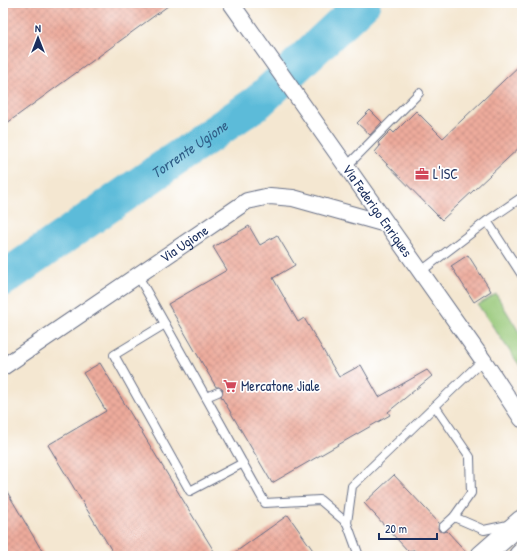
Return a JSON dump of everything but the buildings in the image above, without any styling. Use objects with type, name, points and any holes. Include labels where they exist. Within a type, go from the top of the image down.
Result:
[{"type":"main road","points":[[482,556],[521,522]]},
{"type":"street","name":"Via Federigo Enriques","points":[[234,7],[331,142],[386,224],[483,360],[522,419]]},
{"type":"street","name":"Via Ugione","points":[[3,368],[246,202],[270,196],[293,198],[386,224]]},
{"type":"lane","points":[[347,166],[419,93]]},
{"type":"lane","points":[[420,272],[487,221],[522,197]]},
{"type":"lane","points":[[487,221],[522,275]]},
{"type":"lane","points":[[138,276],[265,503],[320,500],[347,523]]},
{"type":"lane","points":[[165,324],[114,355],[190,491],[242,463]]},
{"type":"lane","points":[[359,556],[347,523],[352,486],[483,360]]},
{"type":"lane","points":[[206,397],[218,392]]},
{"type":"lane","points":[[435,406],[470,457],[471,494],[454,517],[443,527]]},
{"type":"lane","points":[[454,517],[484,530],[521,522]]},
{"type":"green space","points":[[496,294],[522,337],[522,369],[478,305]]},
{"type":"waterway","name":"Torrente Ugione","points":[[3,279],[258,102],[363,3]]},
{"type":"place","name":"L'ISC","points":[[422,174]]},
{"type":"place","name":"Mercatone Jiale","points":[[230,386]]}]
